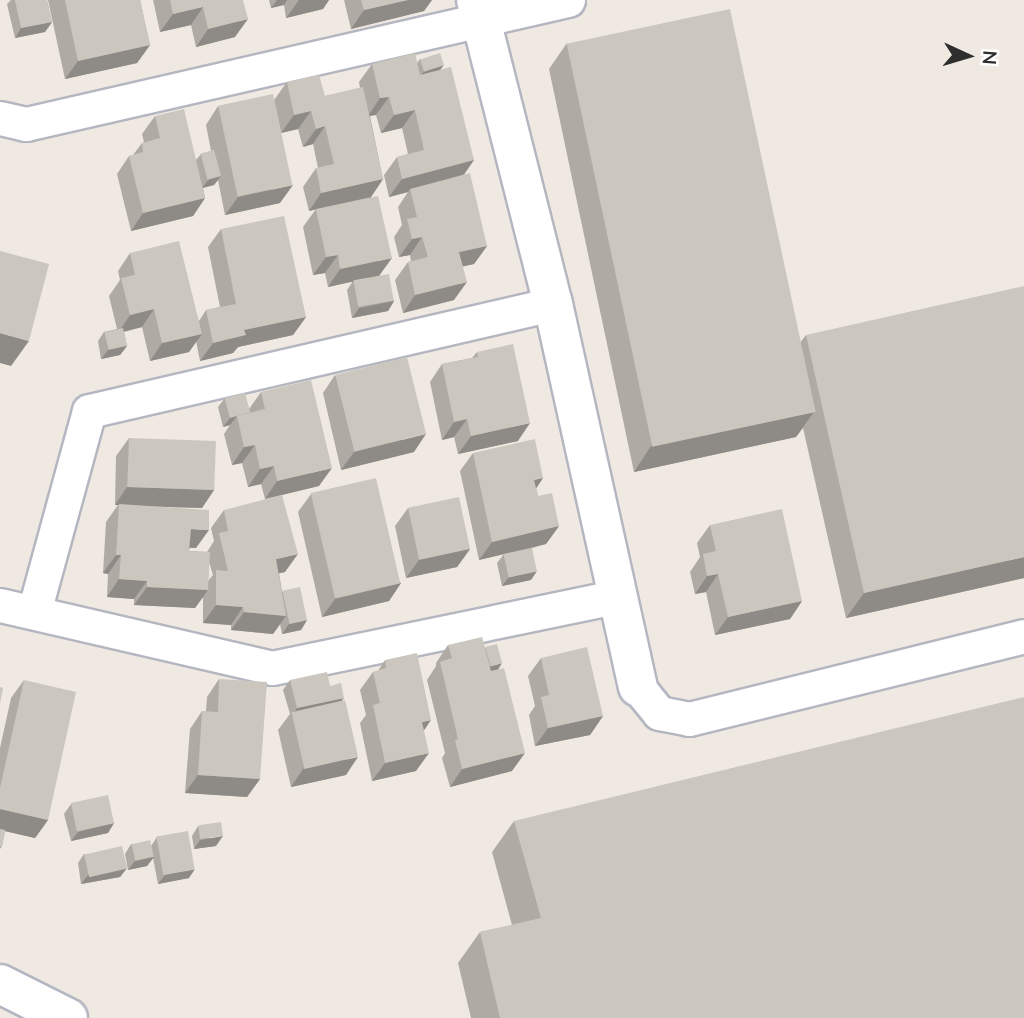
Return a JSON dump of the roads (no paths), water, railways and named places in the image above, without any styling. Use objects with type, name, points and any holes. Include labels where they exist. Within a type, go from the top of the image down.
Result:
[{"type":"street","points":[[0,118],[26,124],[478,9],[568,0]]},
{"type":"street","points":[[478,9],[553,304],[615,597],[638,687],[659,713],[689,719],[1024,636]]},
{"type":"street","points":[[34,612],[89,411],[553,304]]},
{"type":"street","points":[[0,605],[272,668],[615,597]]},
{"type":"street","points":[[0,984],[68,1018]]}]
